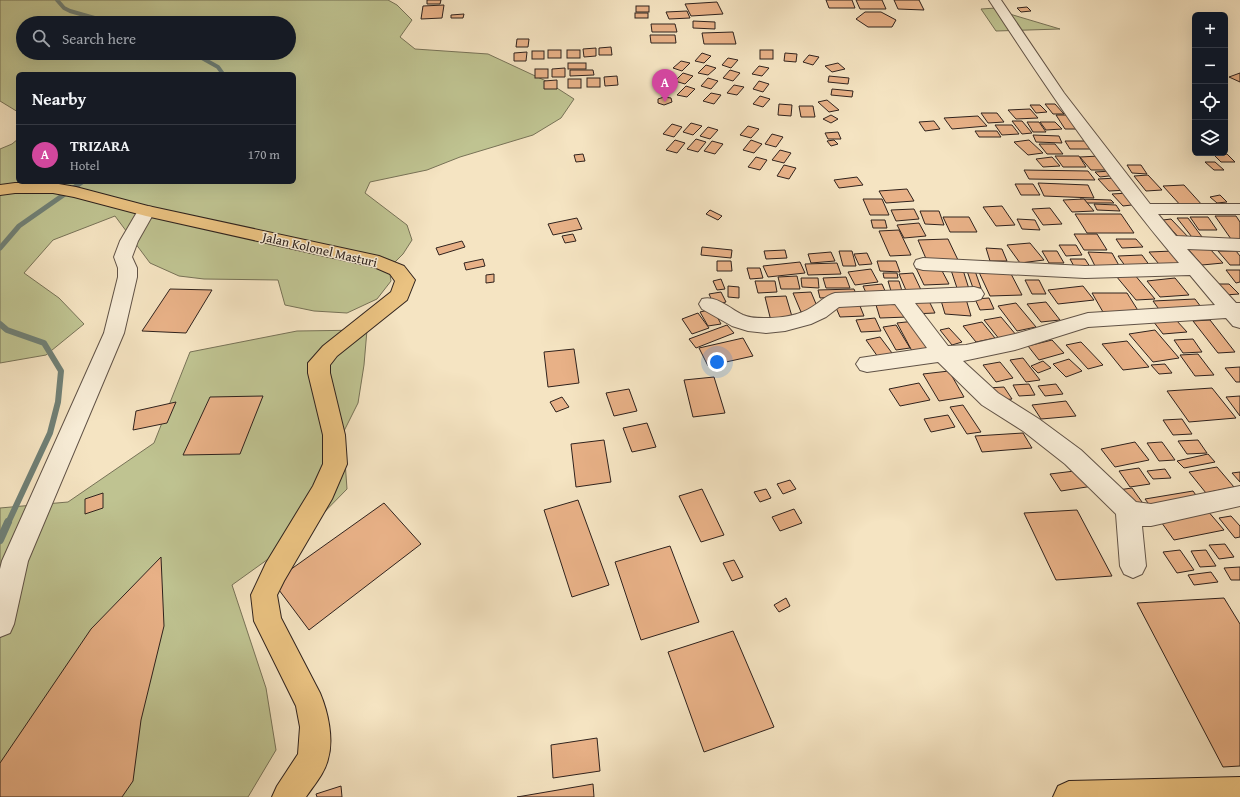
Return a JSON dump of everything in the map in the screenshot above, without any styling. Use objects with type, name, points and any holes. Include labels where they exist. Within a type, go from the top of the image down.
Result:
[{"type":"main road","name":"Jalan Kolonel Masturi","points":[[7,189],[53,188],[76,192],[146,211],[380,262],[398,270],[405,280],[400,295],[330,351],[319,363],[319,373],[334,435],[335,464],[323,492],[274,572],[264,595],[268,621],[310,703],[315,727],[313,759],[288,797]]},
{"type":"main road","points":[[1069,797],[1240,793]]},
{"type":"street","points":[[995,0],[1059,96],[1145,209],[1194,269],[1237,314]]},
{"type":"street","points":[[1145,209],[1237,209]]},
{"type":"street","points":[[0,624],[15,561],[114,333],[117,315],[124,294],[128,268],[124,257],[129,241],[146,211]]},
{"type":"street","points":[[1171,242],[1240,245]]},
{"type":"street","points":[[923,264],[1085,272],[1194,269]]},
{"type":"street","points":[[710,304],[739,321],[768,325],[797,321],[812,316],[824,310],[830,302],[835,300],[974,294]]},
{"type":"street","points":[[900,297],[942,354],[990,399],[1031,424],[1073,457],[1128,510],[1143,515],[1151,515],[1240,496]]},
{"type":"street","points":[[867,364],[942,354],[966,353],[993,347],[1088,320],[1237,314]]},
{"type":"street","points":[[1128,510],[1133,566]]},
{"type":"green space","points":[[0,0],[388,0],[397,5],[412,20],[400,37],[415,49],[488,54],[546,81],[574,99],[561,118],[533,135],[460,157],[427,170],[370,182],[365,193],[407,225],[412,240],[403,254],[389,268],[391,281],[377,299],[347,313],[314,311],[285,305],[278,280],[204,279],[179,276],[150,263],[115,216],[53,240],[24,273],[59,298],[84,324],[46,355],[0,363],[0,149],[16,141],[16,184],[296,184],[296,72],[16,72],[16,111],[0,101]]},
{"type":"green space","points":[[996,8],[1013,15],[1060,29],[996,31],[981,9]]},
{"type":"green space","points":[[367,330],[364,365],[358,403],[343,433],[347,489],[303,534],[232,585],[266,688],[276,750],[248,797],[0,797],[0,508],[68,502],[154,443],[190,352],[297,331]]},
{"type":"building","points":[[427,0],[441,0],[440,4],[427,4]]},
{"type":"building","points":[[826,0],[852,0],[855,8],[829,8]]},
{"type":"building","points":[[856,0],[882,0],[886,9],[860,9]]},
{"type":"building","points":[[894,0],[919,0],[924,10],[898,9]]},
{"type":"building","points":[[717,2],[723,14],[691,16],[685,4]]},
{"type":"building","points":[[444,5],[442,18],[421,19],[423,6]]},
{"type":"building","points":[[636,6],[649,6],[649,12],[636,12]]},
{"type":"building","points":[[1027,7],[1031,11],[1021,12],[1017,8]]},
{"type":"building","points":[[687,11],[690,18],[669,19],[666,12]]},
{"type":"building","points":[[865,12],[881,12],[896,20],[892,27],[868,27],[856,19]]},
{"type":"building","points":[[635,13],[648,13],[648,18],[635,18]]},
{"type":"building","points":[[464,14],[463,18],[451,18],[451,15]]},
{"type":"building","points":[[693,21],[715,22],[715,29],[693,28]]},
{"type":"building","points":[[651,24],[675,24],[677,32],[652,32]]},
{"type":"building","points":[[733,32],[736,44],[704,44],[702,33]]},
{"type":"building","points":[[650,35],[675,35],[676,43],[651,43]]},
{"type":"building","points":[[517,39],[529,39],[528,47],[516,47]]},
{"type":"building","points":[[611,47],[612,55],[599,55],[599,48]]},
{"type":"building","points":[[596,48],[596,56],[584,57],[583,49]]},
{"type":"building","points":[[548,50],[561,50],[561,58],[548,58]]},
{"type":"building","points":[[567,50],[580,50],[580,58],[567,58]]},
{"type":"building","points":[[760,50],[773,50],[773,59],[760,59]]},
{"type":"building","points":[[532,51],[544,51],[544,59],[532,59]]},
{"type":"building","points":[[527,52],[526,61],[514,61],[514,53]]},
{"type":"building","points":[[702,53],[711,56],[704,63],[695,61]]},
{"type":"building","points":[[785,53],[797,54],[796,62],[784,61]]},
{"type":"building","points":[[809,55],[819,57],[813,65],[803,62]]},
{"type":"building","points":[[728,58],[738,60],[731,68],[722,65]]},
{"type":"building","points":[[681,61],[690,63],[682,71],[673,68]]},
{"type":"building","points":[[568,63],[586,63],[586,69],[568,69]]},
{"type":"building","points":[[838,63],[845,69],[832,72],[825,66]]},
{"type":"building","points":[[706,65],[716,68],[708,75],[698,73]]},
{"type":"building","points":[[759,66],[769,68],[762,76],[752,74]]},
{"type":"building","points":[[565,68],[565,77],[552,77],[552,69]]},
{"type":"building","points":[[535,69],[548,69],[548,78],[535,78]]},
{"type":"building","points":[[570,70],[593,70],[594,75],[570,76]]},
{"type":"building","points":[[730,70],[740,73],[733,81],[723,78]]},
{"type":"building","points":[[683,73],[693,76],[685,84],[675,81]]},
{"type":"building","points":[[1240,73],[1240,82],[1229,77]]},
{"type":"building","points":[[617,76],[618,85],[605,86],[604,77]]},
{"type":"building","points":[[829,76],[849,78],[848,84],[828,82]]},
{"type":"building","points":[[587,78],[600,78],[600,87],[587,87]]},
{"type":"building","points":[[708,78],[718,81],[711,89],[701,86]]},
{"type":"building","points":[[568,79],[581,79],[581,88],[568,88]]},
{"type":"building","points":[[557,80],[557,89],[544,89],[544,81]]},
{"type":"building","points":[[759,81],[769,84],[763,92],[753,89]]},
{"type":"building","points":[[734,85],[744,87],[737,95],[727,93]]},
{"type":"building","points":[[686,86],[695,89],[687,97],[677,95]]},
{"type":"building","points":[[832,89],[853,91],[852,97],[831,95]]},
{"type":"building","points":[[711,93],[721,95],[714,104],[703,101]]},
{"type":"building","points":[[760,96],[770,99],[763,107],[753,104]]},
{"type":"building","points":[[664,97],[671,98],[672,102],[664,105],[658,103],[658,99]]},
{"type":"building","points":[[827,100],[839,110],[829,112],[818,102]]},
{"type":"building","points":[[779,104],[792,105],[791,116],[778,115]]},
{"type":"building","points":[[1045,104],[1055,104],[1064,114],[1053,114]]},
{"type":"building","points":[[1030,105],[1040,105],[1047,112],[1036,113]]},
{"type":"building","points":[[799,106],[813,106],[815,117],[801,117]]},
{"type":"building","points":[[1030,109],[1038,118],[1016,119],[1008,110]]},
{"type":"building","points":[[981,113],[997,113],[1004,122],[988,123]]},
{"type":"building","points":[[831,115],[838,119],[831,123],[823,119]]},
{"type":"building","points":[[1056,115],[1069,115],[1079,129],[1065,129]]},
{"type":"building","points":[[978,116],[987,126],[952,129],[944,118]]},
{"type":"building","points":[[934,121],[940,129],[925,131],[919,122]]},
{"type":"building","points":[[1012,121],[1022,121],[1032,133],[1022,134]]},
{"type":"building","points":[[1027,122],[1039,122],[1046,132],[1033,132]]},
{"type":"building","points":[[1040,122],[1055,122],[1062,129],[1046,130]]},
{"type":"building","points":[[691,123],[702,126],[693,135],[683,132]]},
{"type":"building","points":[[672,124],[682,127],[674,137],[663,134]]},
{"type":"building","points":[[995,125],[1012,125],[1019,134],[1002,135]]},
{"type":"building","points":[[748,126],[759,129],[751,138],[740,135]]},
{"type":"building","points":[[708,127],[718,130],[710,139],[700,136]]},
{"type":"building","points":[[975,131],[997,131],[1001,137],[979,137]]},
{"type":"building","points":[[838,132],[841,139],[828,139],[825,133]]},
{"type":"building","points":[[772,134],[783,137],[776,147],[765,144]]},
{"type":"building","points":[[1033,135],[1059,136],[1062,143],[1036,142]]},
{"type":"building","points":[[696,139],[706,142],[698,152],[687,149]]},
{"type":"building","points":[[675,140],[685,143],[677,153],[666,150]]},
{"type":"building","points":[[751,140],[762,144],[754,153],[743,150]]},
{"type":"building","points":[[834,140],[838,144],[831,146],[827,141]]},
{"type":"building","points":[[1029,140],[1043,153],[1028,155],[1014,142]]},
{"type":"building","points":[[712,141],[723,144],[715,154],[704,151]]},
{"type":"building","points":[[1065,141],[1092,141],[1098,149],[1070,149]]},
{"type":"building","points":[[1039,144],[1055,144],[1063,154],[1047,154]]},
{"type":"building","points":[[780,150],[791,153],[784,163],[772,160]]},
{"type":"building","points":[[583,154],[585,161],[576,162],[574,155]]},
{"type":"building","points":[[1228,155],[1235,162],[1221,162],[1215,156]]},
{"type":"building","points":[[1055,156],[1079,156],[1086,167],[1063,167]]},
{"type":"building","points":[[1099,156],[1109,170],[1091,170],[1080,157]]},
{"type":"building","points":[[756,157],[767,160],[760,170],[748,167]]},
{"type":"building","points":[[1052,157],[1060,166],[1043,167],[1036,159]]},
{"type":"building","points":[[1205,162],[1215,162],[1224,170],[1214,170]]},
{"type":"building","points":[[784,165],[796,168],[789,179],[777,176]]},
{"type":"building","points":[[1127,165],[1141,165],[1147,174],[1132,173]]},
{"type":"building","points":[[1024,170],[1088,171],[1095,180],[1029,179]]},
{"type":"building","points":[[1111,171],[1117,175],[1100,177],[1095,172]]},
{"type":"building","points":[[1148,175],[1162,190],[1146,191],[1134,176]]},
{"type":"building","points":[[857,177],[863,185],[839,188],[834,180]]},
{"type":"building","points":[[1117,178],[1129,190],[1109,191],[1098,179]]},
{"type":"building","points":[[1038,183],[1088,185],[1094,198],[1044,196]]},
{"type":"building","points":[[1015,184],[1033,184],[1040,195],[1021,195]]},
{"type":"building","points":[[1184,185],[1203,206],[1182,207],[1163,186]]},
{"type":"building","points":[[907,189],[914,201],[886,203],[879,191]]},
{"type":"building","points":[[1129,193],[1140,204],[1123,206],[1112,194]]},
{"type":"building","points":[[1220,195],[1227,202],[1217,203],[1210,197]]},
{"type":"building","points":[[863,199],[882,199],[889,215],[870,215]]},
{"type":"building","points":[[1080,199],[1111,200],[1114,203],[1082,203]]},
{"type":"building","points":[[1084,199],[1094,211],[1072,212],[1063,200]]},
{"type":"building","points":[[1094,204],[1116,205],[1120,211],[1097,210]]},
{"type":"building","points":[[1002,206],[1015,225],[996,226],[983,207]]},
{"type":"building","points":[[1050,208],[1062,224],[1043,225],[1032,209]]},
{"type":"building","points":[[914,209],[919,219],[896,221],[891,210]]},
{"type":"building","points":[[710,210],[722,216],[718,220],[706,214]]},
{"type":"building","points":[[920,211],[939,211],[944,225],[925,224]]},
{"type":"building","points":[[1075,214],[1121,214],[1134,233],[1087,233]]},
{"type":"building","points":[[1215,216],[1236,216],[1240,222],[1240,240],[1231,239]]},
{"type":"building","points":[[943,217],[969,217],[977,232],[950,232]]},
{"type":"building","points":[[1190,217],[1208,217],[1217,230],[1199,230]]},
{"type":"building","points":[[577,218],[582,229],[553,235],[548,224]]},
{"type":"building","points":[[1177,218],[1188,218],[1205,241],[1195,241]]},
{"type":"building","points":[[1017,219],[1035,220],[1040,230],[1022,229]]},
{"type":"building","points":[[1171,219],[1191,240],[1182,241],[1163,220]]},
{"type":"building","points":[[871,220],[885,220],[887,228],[873,228]]},
{"type":"building","points":[[919,223],[926,236],[904,238],[897,225]]},
{"type":"building","points":[[899,230],[911,255],[890,256],[879,231]]},
{"type":"building","points":[[573,234],[576,241],[565,243],[562,236]]},
{"type":"building","points":[[1074,234],[1097,234],[1107,250],[1084,250]]},
{"type":"building","points":[[948,239],[958,260],[927,261],[918,240]]},
{"type":"building","points":[[1116,239],[1136,239],[1143,247],[1122,248]]},
{"type":"building","points":[[462,241],[465,247],[439,255],[436,248]]},
{"type":"building","points":[[1030,243],[1044,260],[1020,263],[1007,245]]},
{"type":"building","points":[[1059,245],[1076,245],[1082,255],[1066,256]]},
{"type":"building","points":[[702,247],[732,250],[731,258],[701,255]]},
{"type":"building","points":[[986,248],[1002,249],[1007,261],[990,261]]},
{"type":"building","points":[[1209,248],[1223,263],[1202,265],[1188,249]]},
{"type":"building","points":[[785,250],[787,258],[766,259],[764,251]]},
{"type":"building","points":[[839,251],[852,251],[856,266],[843,266]]},
{"type":"building","points":[[1042,251],[1057,251],[1064,263],[1049,263]]},
{"type":"building","points":[[1173,251],[1187,268],[1163,269],[1149,252]]},
{"type":"building","points":[[1218,251],[1236,251],[1240,256],[1240,265],[1230,265]]},
{"type":"building","points":[[831,252],[835,261],[811,263],[808,254]]},
{"type":"building","points":[[1088,252],[1112,253],[1121,269],[1096,268]]},
{"type":"building","points":[[867,253],[872,264],[859,265],[854,254]]},
{"type":"building","points":[[1142,255],[1150,266],[1126,267],[1118,256]]},
{"type":"building","points":[[483,259],[485,266],[466,270],[464,263]]},
{"type":"building","points":[[1070,259],[1085,259],[1092,270],[1076,270]]},
{"type":"building","points":[[717,261],[731,261],[732,271],[717,271]]},
{"type":"building","points":[[877,261],[896,261],[900,272],[880,271]]},
{"type":"building","points":[[800,262],[805,273],[768,277],[763,266]]},
{"type":"building","points":[[837,263],[841,274],[808,275],[805,264]]},
{"type":"building","points":[[940,267],[949,284],[924,285],[916,268]]},
{"type":"building","points":[[747,268],[760,268],[763,278],[750,279]]},
{"type":"building","points":[[966,268],[974,268],[981,288],[973,288]]},
{"type":"building","points":[[871,269],[878,282],[855,285],[848,272]]},
{"type":"building","points":[[951,270],[963,270],[969,289],[957,288]]},
{"type":"building","points":[[978,270],[1009,270],[1022,295],[990,296]]},
{"type":"building","points":[[1226,270],[1240,270],[1240,282],[1236,283]]},
{"type":"building","points":[[883,273],[897,273],[898,278],[884,278]]},
{"type":"building","points":[[913,273],[923,294],[908,295],[899,274]]},
{"type":"building","points":[[494,274],[494,282],[486,283],[486,275]]},
{"type":"building","points":[[1134,274],[1155,299],[1136,300],[1116,276]]},
{"type":"building","points":[[797,276],[800,289],[781,289],[778,277]]},
{"type":"building","points":[[846,277],[850,288],[826,288],[823,278]]},
{"type":"building","points":[[801,278],[818,278],[819,288],[802,287]]},
{"type":"building","points":[[1175,278],[1189,295],[1160,297],[1147,281]]},
{"type":"building","points":[[721,279],[725,289],[717,290],[713,281]]},
{"type":"building","points":[[1025,280],[1039,280],[1046,294],[1032,294]]},
{"type":"building","points":[[755,281],[775,281],[777,292],[758,293]]},
{"type":"building","points":[[888,281],[899,281],[902,291],[891,291]]},
{"type":"building","points":[[882,284],[886,293],[867,295],[863,286]]},
{"type":"building","points":[[1215,284],[1229,284],[1239,294],[1225,295]]},
{"type":"building","points":[[728,286],[739,287],[739,298],[728,297]]},
{"type":"building","points":[[1083,286],[1094,300],[1058,304],[1048,290]]},
{"type":"building","points":[[170,289],[212,290],[186,333],[142,331]]},
{"type":"building","points":[[854,289],[857,296],[820,298],[818,290]]},
{"type":"building","points":[[721,292],[726,302],[714,305],[709,294]]},
{"type":"building","points":[[811,292],[819,311],[801,312],[793,293]]},
{"type":"building","points":[[1092,293],[1127,293],[1139,312],[1103,312]]},
{"type":"building","points":[[786,296],[793,320],[771,321],[765,297]]},
{"type":"building","points":[[940,297],[966,299],[971,316],[945,314]]},
{"type":"building","points":[[989,298],[994,309],[980,310],[975,299]]},
{"type":"building","points":[[928,299],[935,313],[912,314],[906,301]]},
{"type":"building","points":[[1195,299],[1204,311],[1161,312],[1153,301]]},
{"type":"building","points":[[858,301],[864,316],[840,317],[834,303]]},
{"type":"building","points":[[1046,302],[1060,320],[1041,322],[1027,304]]},
{"type":"building","points":[[1016,303],[1036,327],[1017,331],[998,306]]},
{"type":"building","points":[[903,304],[908,317],[880,318],[876,305]]},
{"type":"building","points":[[713,309],[721,324],[708,326],[700,312]]},
{"type":"building","points":[[698,313],[709,328],[692,334],[682,319]]},
{"type":"building","points":[[1001,317],[1017,336],[1000,340],[984,320]]},
{"type":"building","points":[[875,318],[881,331],[861,332],[856,320]]},
{"type":"building","points":[[1176,320],[1187,332],[1163,334],[1153,321]]},
{"type":"building","points":[[1210,320],[1235,352],[1218,353],[1193,321]]},
{"type":"building","points":[[915,321],[931,348],[912,351],[897,323]]},
{"type":"building","points":[[982,322],[995,338],[976,342],[963,326]]},
{"type":"building","points":[[727,325],[734,333],[696,348],[689,339]]},
{"type":"building","points":[[896,325],[910,348],[896,350],[883,327]]},
{"type":"building","points":[[949,328],[962,342],[952,345],[940,330]]},
{"type":"building","points":[[1155,330],[1179,358],[1153,362],[1129,334]]},
{"type":"building","points":[[880,337],[892,353],[878,357],[866,340]]},
{"type":"building","points":[[743,338],[753,356],[708,366],[699,348]]},
{"type":"building","points":[[1193,339],[1202,352],[1183,353],[1174,340]]},
{"type":"building","points":[[1052,340],[1064,353],[1039,360],[1028,346]]},
{"type":"building","points":[[1127,341],[1149,367],[1123,370],[1102,344]]},
{"type":"building","points":[[1081,342],[1103,365],[1088,369],[1066,345]]},
{"type":"building","points":[[574,349],[579,383],[548,387],[544,352]]},
{"type":"building","points":[[1198,354],[1214,375],[1195,376],[1180,355]]},
{"type":"building","points":[[1023,358],[1040,380],[1026,382],[1010,360]]},
{"type":"building","points":[[1069,359],[1082,371],[1066,377],[1053,364]]},
{"type":"building","points":[[1043,361],[1051,368],[1038,373],[1031,366]]},
{"type":"building","points":[[1000,362],[1013,378],[996,382],[983,365]]},
{"type":"building","points":[[1165,364],[1172,373],[1159,374],[1151,365]]},
{"type":"building","points":[[1240,367],[1240,382],[1236,382],[1225,368]]},
{"type":"building","points":[[949,371],[964,397],[939,401],[923,374]]},
{"type":"building","points":[[714,377],[725,413],[693,417],[684,380]]},
{"type":"building","points":[[919,383],[930,400],[900,406],[889,389]]},
{"type":"building","points":[[1029,384],[1035,395],[1019,396],[1013,385]]},
{"type":"building","points":[[1056,384],[1063,394],[1045,396],[1038,386]]},
{"type":"building","points":[[1004,387],[1012,399],[995,401],[988,388]]},
{"type":"building","points":[[1212,388],[1236,418],[1189,422],[1167,391]]},
{"type":"building","points":[[629,389],[637,411],[614,416],[606,393]]},
{"type":"building","points":[[263,396],[240,454],[183,455],[210,397]]},
{"type":"building","points":[[1240,396],[1240,416],[1226,397]]},
{"type":"building","points":[[562,397],[569,407],[556,412],[550,402]]},
{"type":"building","points":[[1066,401],[1076,416],[1041,419],[1032,405]]},
{"type":"building","points":[[176,402],[167,423],[133,430],[136,411]]},
{"type":"building","points":[[963,405],[981,432],[967,434],[950,407]]},
{"type":"building","points":[[948,415],[955,427],[931,432],[924,419]]},
{"type":"building","points":[[1182,419],[1192,434],[1173,435],[1163,420]]},
{"type":"building","points":[[647,423],[656,447],[632,452],[623,428]]},
{"type":"building","points":[[1023,433],[1032,448],[982,452],[975,436]]},
{"type":"building","points":[[604,440],[611,482],[576,487],[571,444]]},
{"type":"building","points":[[1198,440],[1207,453],[1187,454],[1178,441]]},
{"type":"building","points":[[1135,442],[1149,460],[1115,467],[1101,449]]},
{"type":"building","points":[[1162,442],[1175,460],[1159,461],[1147,443]]},
{"type":"building","points":[[1208,454],[1215,462],[1184,468],[1177,461]]},
{"type":"building","points":[[1217,467],[1234,487],[1206,493],[1189,472]]},
{"type":"building","points":[[1139,468],[1150,484],[1130,487],[1119,471]]},
{"type":"building","points":[[1165,469],[1171,478],[1153,479],[1147,471]]},
{"type":"building","points":[[1083,470],[1093,486],[1061,491],[1050,474]]},
{"type":"building","points":[[1240,472],[1240,482],[1232,473]]},
{"type":"building","points":[[790,480],[796,489],[783,494],[777,484]]},
{"type":"building","points":[[1132,488],[1147,509],[1133,511],[1118,490]]},
{"type":"building","points":[[702,489],[724,535],[701,542],[679,496]]},
{"type":"building","points":[[766,489],[771,498],[760,502],[754,492]]},
{"type":"building","points":[[1193,491],[1201,502],[1154,511],[1145,499]]},
{"type":"building","points":[[103,493],[103,508],[85,514],[85,499]]},
{"type":"building","points":[[578,500],[609,585],[572,597],[544,510]]},
{"type":"building","points":[[384,503],[421,544],[309,630],[273,582]]},
{"type":"building","points":[[794,509],[802,523],[780,531],[772,517]]},
{"type":"building","points":[[1077,510],[1112,576],[1056,580],[1024,513]]},
{"type":"building","points":[[1207,510],[1224,530],[1174,540],[1159,519]]},
{"type":"building","points":[[1231,516],[1240,526],[1240,537],[1235,538],[1219,518]]},
{"type":"building","points":[[1225,544],[1234,557],[1219,559],[1209,545]]},
{"type":"building","points":[[670,546],[699,622],[641,640],[615,562]]},
{"type":"building","points":[[1180,550],[1194,570],[1177,573],[1163,552]]},
{"type":"building","points":[[1206,550],[1216,566],[1200,567],[1191,551]]},
{"type":"building","points":[[161,557],[164,626],[141,720],[133,781],[122,797],[0,797],[0,763],[91,629]]},
{"type":"building","points":[[734,560],[743,577],[732,581],[723,563]]},
{"type":"building","points":[[1240,567],[1240,580],[1231,580],[1224,568]]},
{"type":"building","points":[[1211,572],[1218,582],[1194,585],[1188,575]]},
{"type":"building","points":[[786,598],[790,606],[779,612],[774,605]]},
{"type":"building","points":[[1224,598],[1240,624],[1240,766],[1223,767],[1137,603]]},
{"type":"building","points":[[733,631],[774,727],[704,752],[668,652]]},
{"type":"building","points":[[597,738],[600,771],[553,778],[551,745]]},
{"type":"building","points":[[593,784],[594,797],[517,797]]},
{"type":"building","points":[[341,786],[342,797],[317,797],[316,794]]},
{"type":"waterway","points":[[57,0],[64,8],[88,16]]},
{"type":"waterway","points":[[206,60],[218,67],[222,72]]},
{"type":"waterway","points":[[0,248],[19,226],[79,184]]},
{"type":"waterway","points":[[0,324],[7,330],[44,343],[61,371],[58,402],[50,433],[8,523]]},
{"type":"waterway","points":[[0,540],[8,522]]},
{"type":"place","name":"TRIZARA","points":[[665,102]]}]
